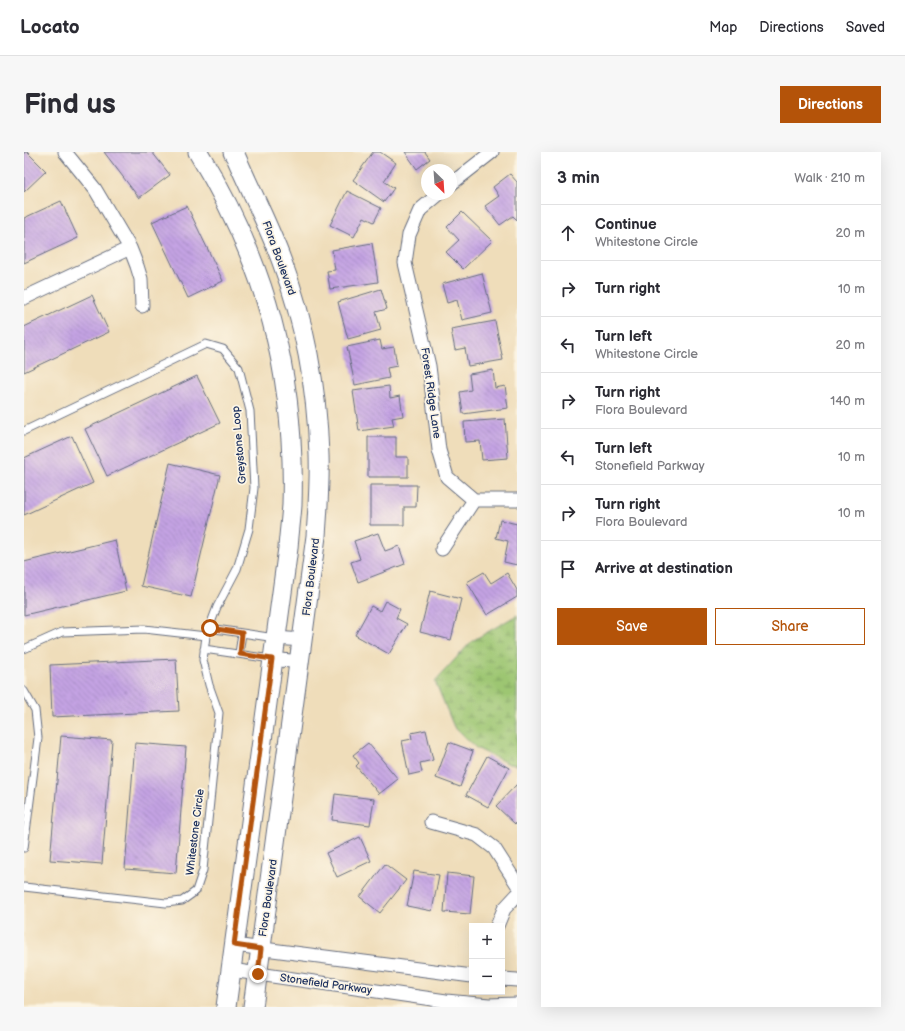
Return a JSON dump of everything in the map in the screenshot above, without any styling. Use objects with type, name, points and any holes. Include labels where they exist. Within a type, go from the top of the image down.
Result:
[{"type":"street","points":[[65,152],[95,189],[130,248],[138,266],[141,279],[142,306]]},
{"type":"street","points":[[198,152],[235,219],[260,280],[277,340],[284,378],[290,424],[292,463],[292,507],[226,1007]]},
{"type":"street","points":[[457,179],[492,152]]},
{"type":"street","name":"Flora Boulevard","points":[[211,174],[238,154],[283,264],[298,313],[312,377],[317,418],[319,455],[319,492],[316,536],[253,1007]]},
{"type":"street","name":"Forest Ridge Lane","points":[[432,200],[420,210],[408,235],[405,262],[429,366],[439,450],[447,477],[474,500]]},
{"type":"street","points":[[24,298],[130,248]]},
{"type":"street","points":[[442,549],[474,500],[517,500]]},
{"type":"street","points":[[275,638],[303,640]]},
{"type":"street","points":[[272,659],[300,662]]},
{"type":"street","points":[[432,822],[477,836],[494,848],[517,884]]},
{"type":"street","points":[[497,923],[504,909],[517,895]]},
{"type":"street","points":[[234,945],[469,976]]},
{"type":"street","name":"Stonefield Parkway","points":[[231,970],[446,1001],[517,1004]]},
{"type":"street","points":[[505,979],[517,980]]},
{"type":"lane","name":"Greystone Loop","points":[[24,431],[206,344],[223,349],[239,368],[250,412],[254,488],[249,529],[237,568],[217,607],[206,636]]},
{"type":"lane","points":[[210,628],[275,638]]},
{"type":"lane","points":[[24,649],[62,632],[144,629],[206,636]]},
{"type":"lane","points":[[240,654],[242,633]]},
{"type":"lane","name":"Whitestone Circle","points":[[24,887],[166,903],[182,901],[196,891],[203,870],[219,713],[209,685],[203,660],[206,636]]},
{"type":"lane","points":[[204,649],[272,659]]},
{"type":"lane","points":[[24,691],[35,710],[38,738],[24,848]]},
{"type":"green space","points":[[517,615],[517,765],[509,764],[476,748],[454,727],[435,681],[472,641]]},
{"type":"building","points":[[24,152],[27,152],[46,171],[24,192]]},
{"type":"building","points":[[104,152],[152,152],[170,175],[139,198]]},
{"type":"building","points":[[373,152],[380,152],[396,163],[384,181],[394,188],[384,202],[353,180]]},
{"type":"building","points":[[405,152],[425,152],[430,159],[424,164],[421,164],[421,166],[417,169]]},
{"type":"building","points":[[510,174],[517,182],[517,220],[513,216],[500,225],[485,206],[499,196],[493,187]]},
{"type":"building","points":[[347,191],[381,208],[374,222],[364,217],[354,237],[330,225]]},
{"type":"building","points":[[61,201],[78,238],[24,263],[24,218]]},
{"type":"building","points":[[187,206],[223,281],[188,298],[152,222]]},
{"type":"building","points":[[462,212],[492,241],[463,269],[446,252],[459,240],[447,227]]},
{"type":"building","points":[[372,243],[378,282],[330,289],[327,271],[335,270],[332,250]]},
{"type":"building","points":[[482,273],[492,313],[462,320],[457,300],[447,303],[442,284]]},
{"type":"building","points":[[381,289],[387,309],[376,312],[381,330],[348,339],[338,302]]},
{"type":"building","points":[[92,295],[109,332],[24,372],[24,327]]},
{"type":"building","points":[[495,321],[503,360],[468,366],[465,348],[455,350],[451,329]]},
{"type":"building","points":[[380,340],[382,349],[394,347],[397,366],[387,368],[389,378],[355,385],[347,347]]},
{"type":"building","points":[[493,370],[495,388],[505,386],[508,408],[463,414],[460,392],[471,390],[469,374]]},
{"type":"building","points":[[197,376],[220,423],[107,476],[85,429]]},
{"type":"building","points":[[389,386],[390,398],[400,396],[403,416],[392,418],[394,426],[359,431],[353,391]]},
{"type":"building","points":[[505,419],[508,458],[482,460],[480,441],[465,442],[464,422]]},
{"type":"building","points":[[72,436],[93,483],[24,515],[24,458]]},
{"type":"building","points":[[368,437],[396,437],[396,457],[408,457],[408,477],[368,477]]},
{"type":"building","points":[[170,463],[220,475],[191,597],[141,586]]},
{"type":"building","points":[[370,485],[417,485],[416,507],[404,507],[404,525],[370,525]]},
{"type":"building","points":[[500,520],[517,524],[517,565],[504,562],[508,541],[496,538]]},
{"type":"building","points":[[378,533],[385,551],[399,546],[405,564],[358,582],[351,562],[360,559],[354,541]]},
{"type":"building","points":[[115,540],[126,591],[24,615],[24,562]]},
{"type":"building","points":[[484,572],[491,583],[507,573],[517,590],[517,597],[487,615],[467,582]]},
{"type":"building","points":[[430,591],[461,599],[451,640],[420,632]]},
{"type":"building","points":[[385,601],[400,609],[396,618],[407,624],[389,654],[355,635],[371,606],[380,611]]},
{"type":"building","points":[[176,659],[179,711],[52,717],[50,665]]},
{"type":"building","points":[[426,730],[433,760],[420,763],[422,772],[409,775],[402,741],[412,739],[411,733]]},
{"type":"building","points":[[61,736],[112,740],[102,864],[50,860]]},
{"type":"building","points":[[449,742],[473,751],[460,787],[436,778]]},
{"type":"building","points":[[135,743],[186,747],[176,873],[125,869]]},
{"type":"building","points":[[368,743],[398,779],[379,794],[356,766],[359,763],[353,755]]},
{"type":"building","points":[[487,756],[509,768],[488,807],[466,795]]},
{"type":"building","points":[[517,784],[517,822],[515,824],[496,806]]},
{"type":"building","points":[[335,794],[374,799],[370,825],[332,820]]},
{"type":"building","points":[[360,837],[371,861],[337,877],[326,853]]},
{"type":"building","points":[[385,864],[406,880],[380,913],[360,897]]},
{"type":"building","points":[[414,871],[439,875],[432,911],[407,906]]},
{"type":"building","points":[[447,873],[474,876],[470,914],[444,912]]},
{"type":"route","points":[[210,628],[242,633],[240,654],[272,659],[234,945],[261,949],[258,974]]}]
